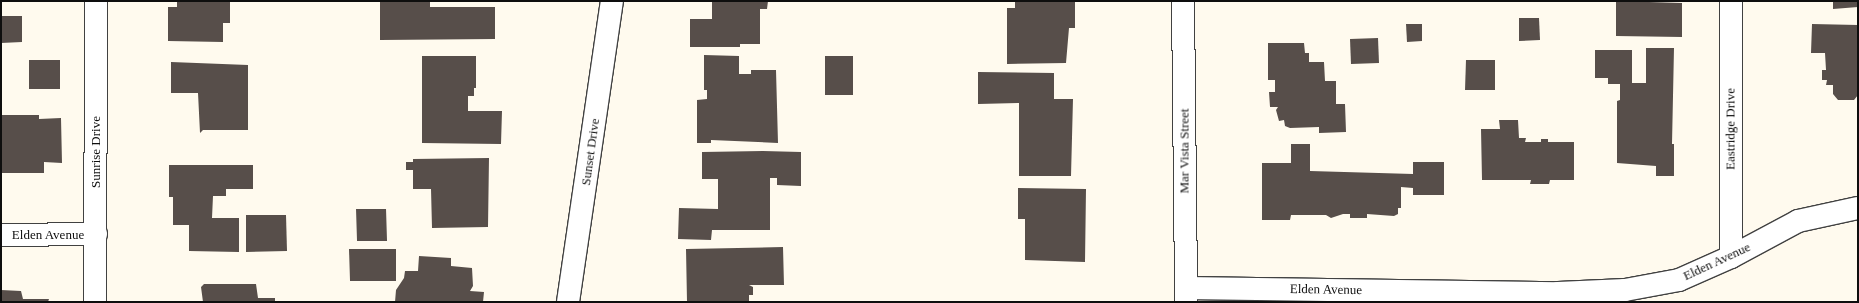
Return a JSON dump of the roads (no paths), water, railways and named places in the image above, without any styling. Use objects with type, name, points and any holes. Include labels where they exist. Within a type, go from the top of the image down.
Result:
[{"type":"street","name":"Sunrise Drive","points":[[95,302],[96,1]]},
{"type":"street","name":"Sunset Drive","points":[[568,302],[612,1]]},
{"type":"street","name":"Mar Vista Street","points":[[1184,1],[1186,295]]},
{"type":"street","name":"Eastridge Drive","points":[[1731,1],[1731,257]]},
{"type":"street","name":"Elden Avenue","points":[[1186,295],[1558,293],[1625,290],[1679,280],[1731,257],[1798,221],[1858,208]]},
{"type":"street","name":"Elden Avenue","points":[[1,235],[96,234]]}]
